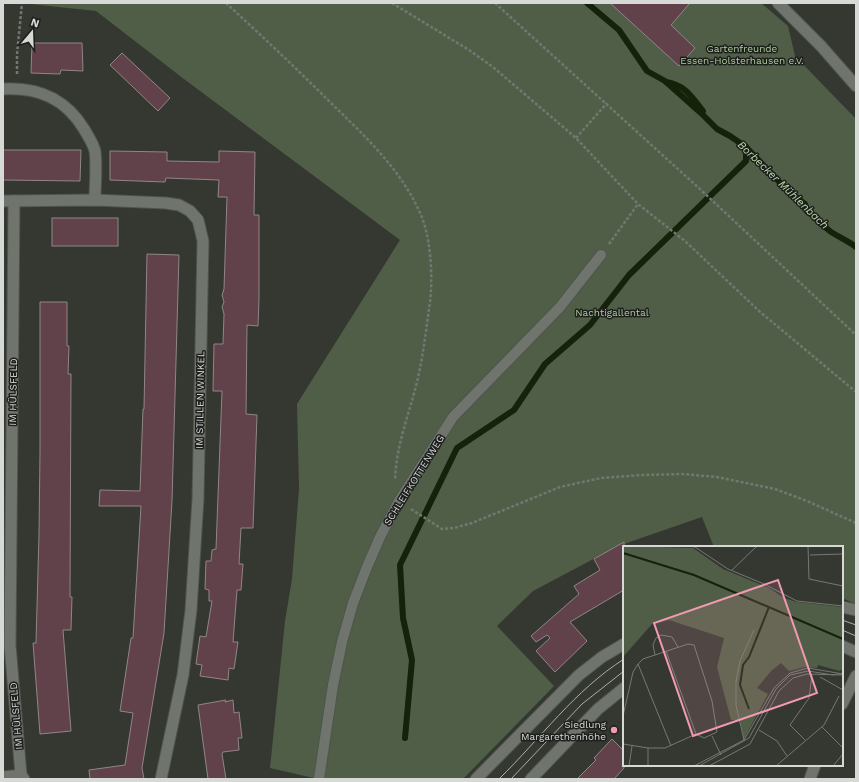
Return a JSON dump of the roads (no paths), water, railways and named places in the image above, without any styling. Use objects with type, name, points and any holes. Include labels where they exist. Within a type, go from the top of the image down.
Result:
[{"type":"street","points":[[778,3],[821,46],[856,86]]},
{"type":"street","points":[[3,89],[17,88],[38,92],[58,101],[80,123],[95,149],[95,200]]},
{"type":"street","name":"IM STILLEN WINKEL","points":[[9,201],[95,200],[166,203],[179,205],[190,211],[198,220],[203,241],[198,499],[190,610],[183,675],[161,779]]},
{"type":"street","name":"IM HÜLSFELD","points":[[9,201],[10,645],[22,777]]},
{"type":"street","points":[[843,607],[856,610]]},
{"type":"street","points":[[476,779],[579,675],[602,657],[623,645]]},
{"type":"street","points":[[843,646],[856,652]]},
{"type":"street","points":[[843,702],[856,676]]},
{"type":"street","points":[[532,779],[598,709],[623,689]]},
{"type":"street","points":[[810,779],[816,766]]},
{"type":"street","points":[[3,777],[22,777]]},
{"type":"lane","name":"SCHLEIFKOTTENWEG","points":[[319,779],[333,685],[342,642],[353,603],[380,537],[403,504],[453,417],[560,307],[601,255]]},
{"type":"waterway","name":"Borbecker Mühlenbach","points":[[587,3],[619,30],[647,71],[665,81],[717,129],[746,147],[786,189],[805,204],[807,211],[831,232],[856,247]]},
{"type":"waterway","name":"Borbecker Mühlenbach","points":[[666,82],[673,83],[687,92],[703,111]]},
{"type":"waterway","points":[[405,738],[412,660],[403,618],[400,565],[457,448],[514,410],[545,364],[590,325],[629,275],[746,161],[746,147]]},
{"type":"tram line","points":[[843,620],[856,625]]},
{"type":"tram line","points":[[843,630],[856,636]]},
{"type":"tram line","points":[[499,779],[574,700],[606,671],[623,660]]},
{"type":"tram line","points":[[511,779],[582,704],[623,672]]},
{"type":"place","name":"Siedlung Margarethenhöhe","points":[[614,730]]},
{"type":"park label","name":"Gartenfreunde Essen-Holsterhausen e.V.","points":[[742,54]]},
{"type":"park label","name":"Nachtigallental","points":[[612,312]]}]
